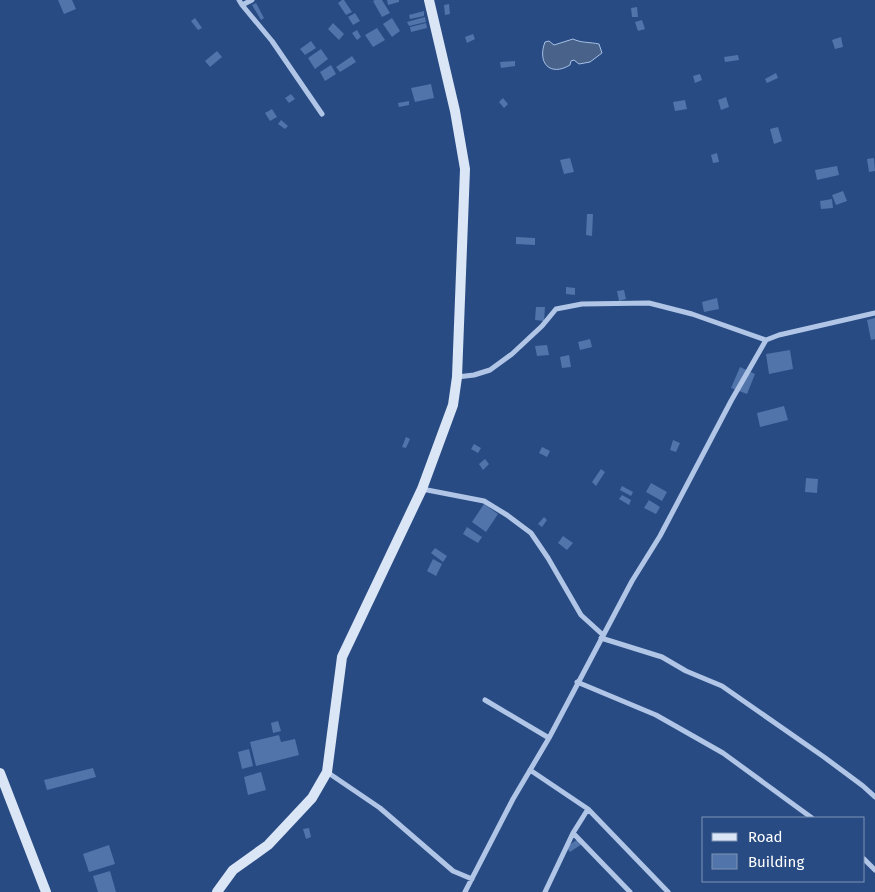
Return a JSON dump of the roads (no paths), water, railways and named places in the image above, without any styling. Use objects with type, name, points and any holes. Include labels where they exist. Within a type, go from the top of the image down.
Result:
[{"type":"street","points":[[252,0],[241,2],[272,41],[322,114]]},
{"type":"street","points":[[217,892],[233,870],[268,844],[312,798],[327,772],[342,657],[422,489],[453,405],[457,377],[465,169],[455,111],[429,0]]},
{"type":"street","points":[[457,377],[474,375],[490,370],[512,354],[542,326],[556,309],[582,304],[649,303],[692,314],[766,340]]},
{"type":"street","points":[[466,892],[602,636],[632,581],[660,536],[731,401],[766,340],[778,335],[875,313]]},
{"type":"street","points":[[422,489],[484,501],[507,515],[531,533],[581,614],[602,636],[662,657],[686,671],[722,686],[832,763],[875,797]]},
{"type":"street","points":[[577,682],[656,715],[723,753],[811,817]]},
{"type":"street","points":[[485,700],[549,738]]},
{"type":"street","points":[[530,770],[588,809],[668,892]]},
{"type":"street","points":[[327,772],[380,808],[453,871],[472,879]]},
{"type":"street","points":[[0,773],[46,892]]},
{"type":"street","points":[[545,892],[573,833],[588,809]]},
{"type":"street","points":[[573,833],[630,892]]},
{"type":"street","points":[[865,860],[875,870]]},
{"type":"water","points":[[573,39],[599,44],[602,53],[590,62],[579,64],[574,60],[571,61],[570,65],[557,69],[551,69],[547,66],[543,56],[545,42],[549,41],[554,45]]}]
